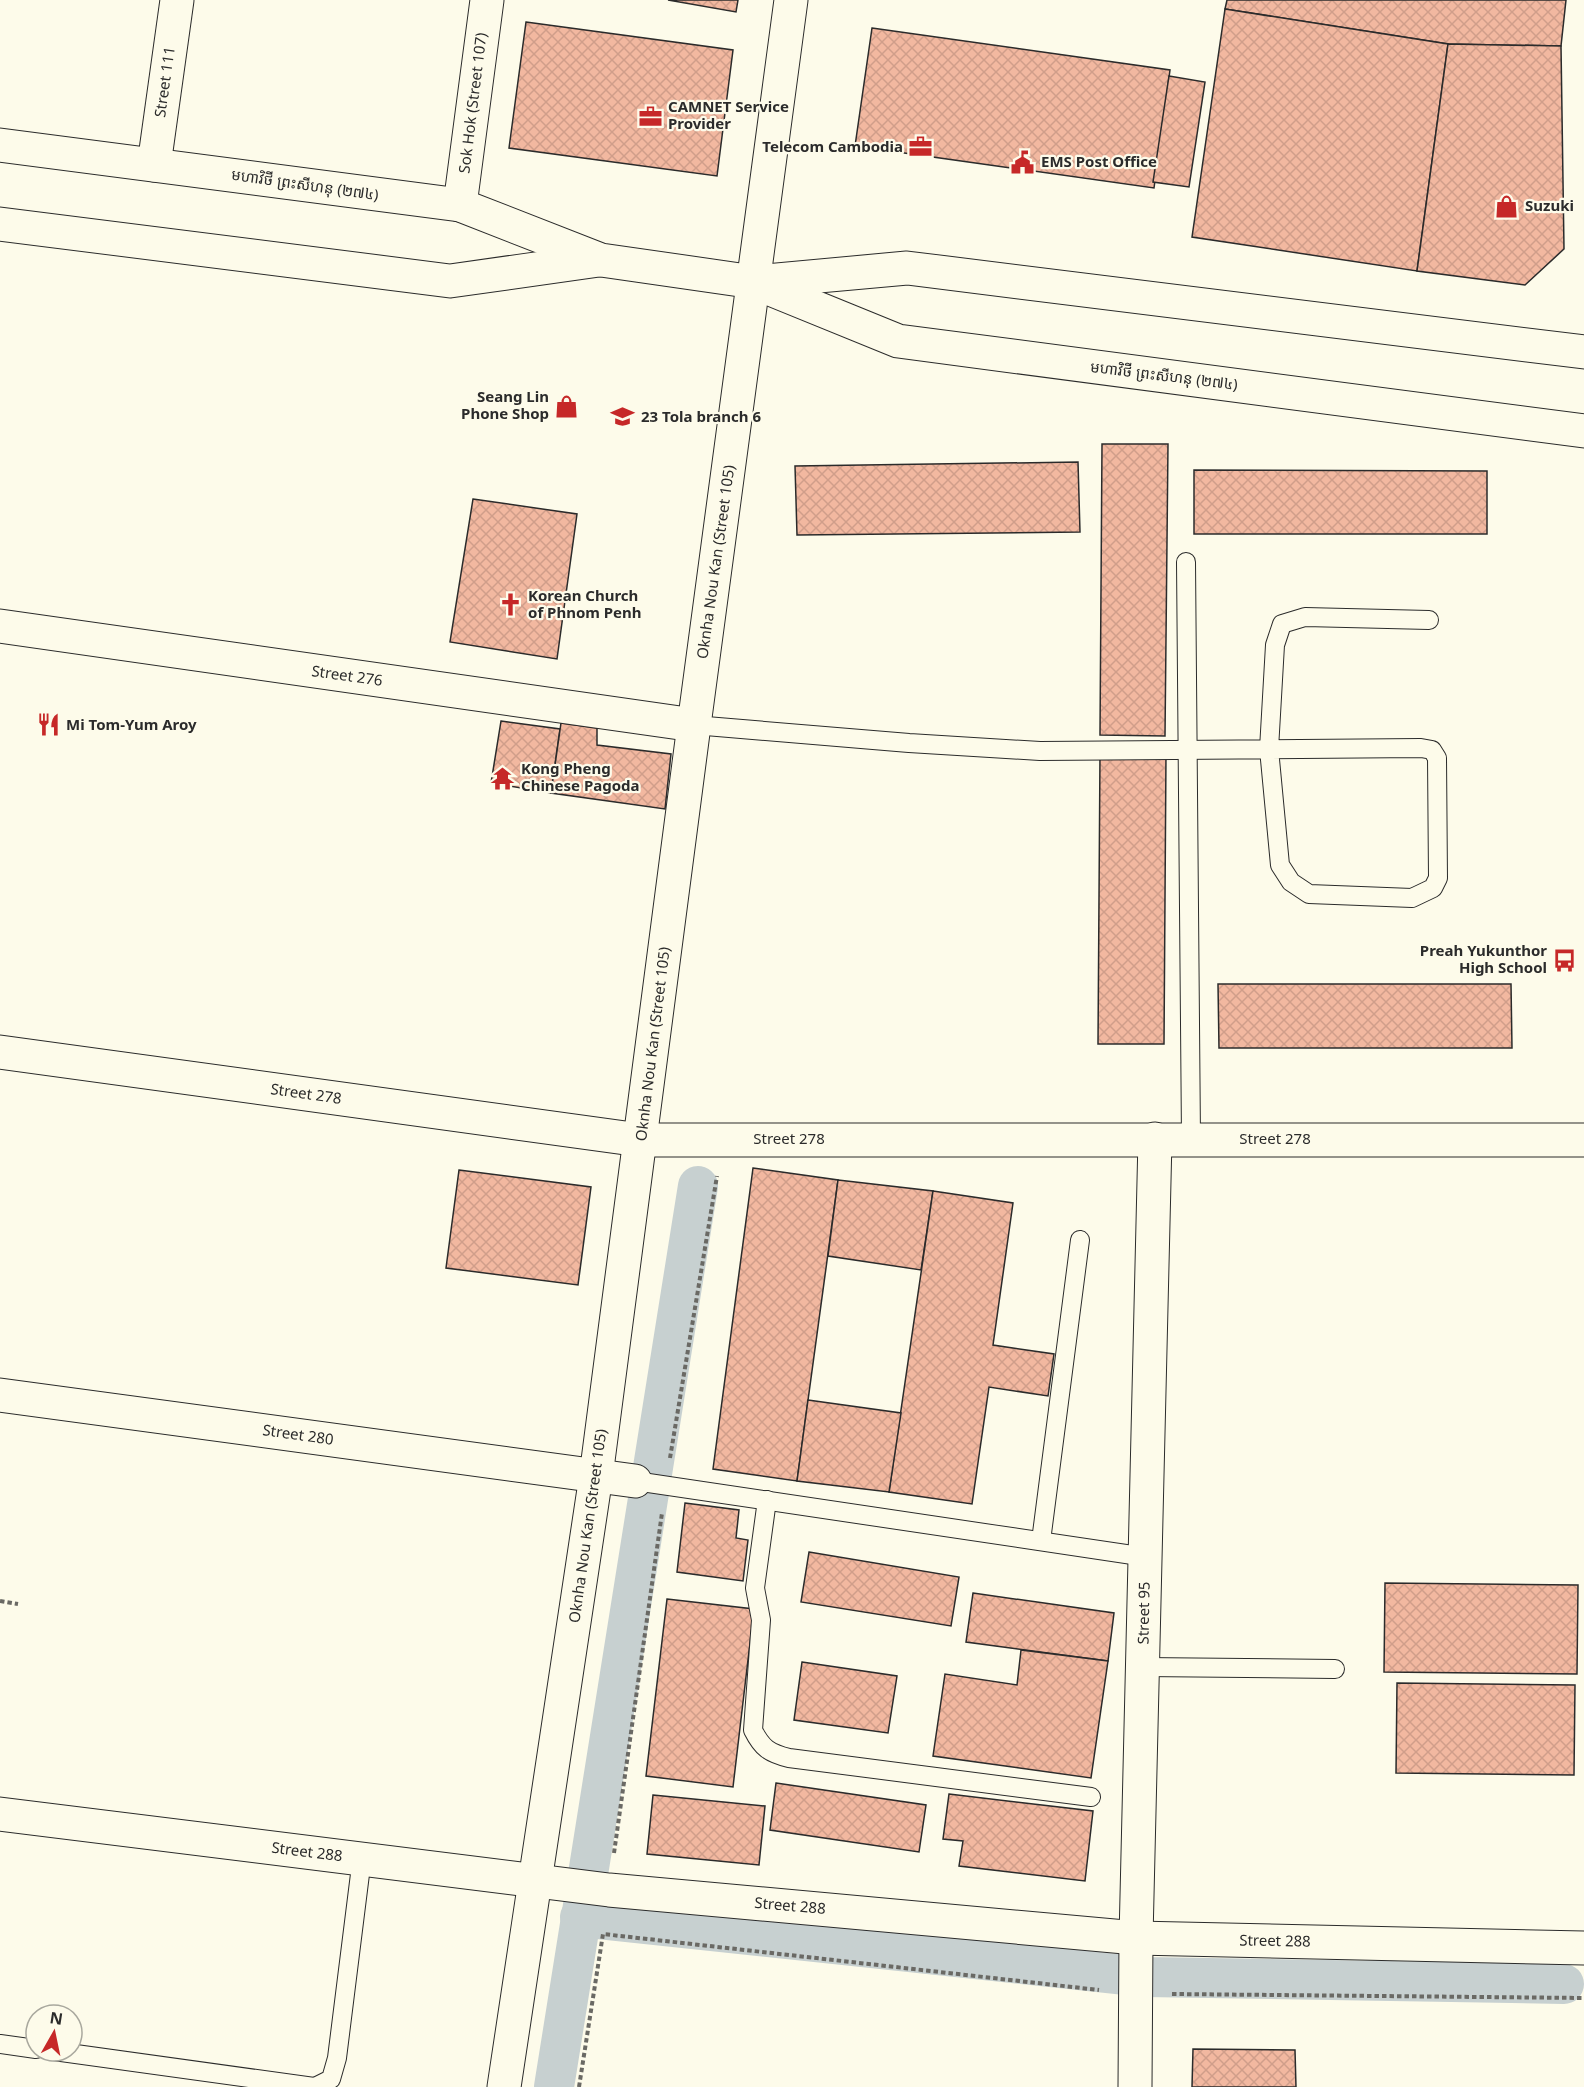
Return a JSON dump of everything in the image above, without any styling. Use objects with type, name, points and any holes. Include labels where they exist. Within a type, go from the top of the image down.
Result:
[{"type":"street","name":"Street 111","points":[[154,165],[177,0]]},
{"type":"street","name":"Sok Hok (Street 107)","points":[[460,205],[487,0]]},
{"type":"street","name":"Oknha Nou Kan (Street 105)","points":[[504,2087],[596,1476],[791,0]]},
{"type":"street","name":"មហាវិថី ព្រះសីហនុ (២៧៤)","points":[[0,145],[460,205],[601,260],[754,282],[907,268],[1584,352]]},
{"type":"street","name":"មហាវិថី ព្រះសីហនុ (២៧៤)","points":[[0,224],[450,281],[601,260]]},
{"type":"street","name":"មហាវិថី ព្រះសីហនុ (២៧៤)","points":[[754,282],[898,341],[1584,431]]},
{"type":"street","name":"Street 276","points":[[0,626],[694,725]]},
{"type":"street","name":"Street 278","points":[[0,1052],[640,1140],[1584,1140]]},
{"type":"street","name":"Street 95","points":[[1135,2087],[1155,1139]]},
{"type":"street","name":"Street 280","points":[[0,1395],[650,1483]]},
{"type":"street","name":"Street 288","points":[[0,1814],[609,1890],[1137,1944],[1584,1948]]},
{"type":"lane","points":[[1186,562],[1191,1139]]},
{"type":"lane","points":[[694,725],[909,743],[1040,751],[1269,749],[1421,748],[1432,750],[1437,758],[1438,878],[1433,888],[1412,898],[1309,894],[1292,882],[1280,865],[1269,749],[1275,645],[1282,624],[1305,617],[1429,620]]},
{"type":"lane","points":[[1041,1541],[1080,1240]]},
{"type":"lane","points":[[650,1483],[1146,1557]]},
{"type":"lane","points":[[767,1500],[755,1588],[761,1620],[753,1730],[760,1743],[773,1754],[789,1758],[1091,1797]]},
{"type":"lane","points":[[1143,1667],[1335,1668]]},
{"type":"lane","points":[[84,2055],[315,2087],[331,2079],[337,2058],[362,1858]]},
{"type":"lane","points":[[0,2044],[24,2047]]},
{"type":"path","points":[[0,1601],[18,1604]]},
{"type":"path","points":[[579,2087],[603,1934],[1136,1994],[1584,1998]]},
{"type":"building","points":[[668,0],[738,0],[736,12]]},
{"type":"building","points":[[1227,0],[1566,0],[1561,46],[1448,44],[1225,9]]},
{"type":"building","points":[[1225,9],[1448,44],[1417,271],[1192,237]]},
{"type":"building","points":[[526,22],[733,50],[717,176],[509,148]]},
{"type":"building","points":[[872,28],[1170,70],[1154,188],[855,146]]},
{"type":"building","points":[[1448,44],[1561,46],[1564,249],[1525,285],[1417,271]]},
{"type":"building","points":[[1169,76],[1205,82],[1189,187],[1153,182]]},
{"type":"building","points":[[1102,444],[1168,444],[1165,736],[1100,735]]},
{"type":"building","points":[[1078,462],[1080,532],[797,535],[795,466]]},
{"type":"building","points":[[1194,470],[1487,471],[1487,534],[1194,534]]},
{"type":"building","points":[[473,499],[577,514],[557,659],[450,642]]},
{"type":"building","points":[[501,721],[560,729],[551,793],[491,783]]},
{"type":"building","points":[[561,723],[597,728],[597,745],[671,754],[665,809],[551,793]]},
{"type":"building","points":[[1100,753],[1166,753],[1164,1044],[1098,1044]]},
{"type":"building","points":[[1218,984],[1511,984],[1512,1048],[1219,1048]]},
{"type":"building","points":[[753,1168],[838,1180],[797,1481],[713,1469]]},
{"type":"building","points":[[459,1170],[591,1187],[578,1285],[446,1268]]},
{"type":"building","points":[[838,1180],[933,1191],[921,1270],[828,1256]]},
{"type":"building","points":[[933,1191],[1013,1203],[993,1345],[1054,1354],[1048,1396],[989,1387],[972,1504],[889,1492]]},
{"type":"building","points":[[808,1400],[901,1413],[889,1492],[797,1481]]},
{"type":"building","points":[[685,1503],[739,1510],[736,1538],[748,1540],[743,1581],[677,1572]]},
{"type":"building","points":[[809,1552],[959,1577],[951,1626],[801,1602]]},
{"type":"building","points":[[1385,1583],[1578,1585],[1577,1674],[1384,1672]]},
{"type":"building","points":[[973,1593],[1114,1613],[1108,1661],[966,1642]]},
{"type":"building","points":[[667,1599],[754,1609],[733,1787],[646,1776]]},
{"type":"building","points":[[1021,1650],[1108,1661],[1091,1778],[933,1756],[945,1674],[1017,1685]]},
{"type":"building","points":[[802,1662],[897,1676],[888,1733],[794,1720]]},
{"type":"building","points":[[1397,1683],[1575,1685],[1574,1775],[1396,1773]]},
{"type":"building","points":[[776,1783],[926,1805],[919,1852],[770,1830]]},
{"type":"building","points":[[949,1794],[1093,1811],[1085,1881],[959,1866],[963,1841],[943,1839]]},
{"type":"building","points":[[653,1795],[765,1806],[759,1865],[647,1854]]},
{"type":"building","points":[[1193,2049],[1295,2050],[1296,2087],[1192,2087]]},
{"type":"waterway","points":[[554,2087],[698,1186]]},
{"type":"waterway","points":[[580,1917],[1145,1977],[1564,1984]]},
{"type":"place","name":"CAMNET Service Provider","points":[[650,116]]},
{"type":"place","name":"Telecom Cambodia","points":[[921,147]]},
{"type":"place","name":"EMS Post Office","points":[[1023,162]]},
{"type":"place","name":"Suzuki","points":[[1507,206]]},
{"type":"place","name":"Seang Lin Phone Shop","points":[[567,406]]},
{"type":"place","name":"23 Tola branch 6","points":[[623,417]]},
{"type":"place","name":"Korean Church of Phnom Penh","points":[[510,605]]},
{"type":"place","name":"Mi Tom-Yum Aroy","points":[[48,725]]},
{"type":"place","name":"Kong Pheng Chinese Pagoda","points":[[503,778]]},
{"type":"place","name":"Preah Yukunthor High School","points":[[1565,960]]}]
